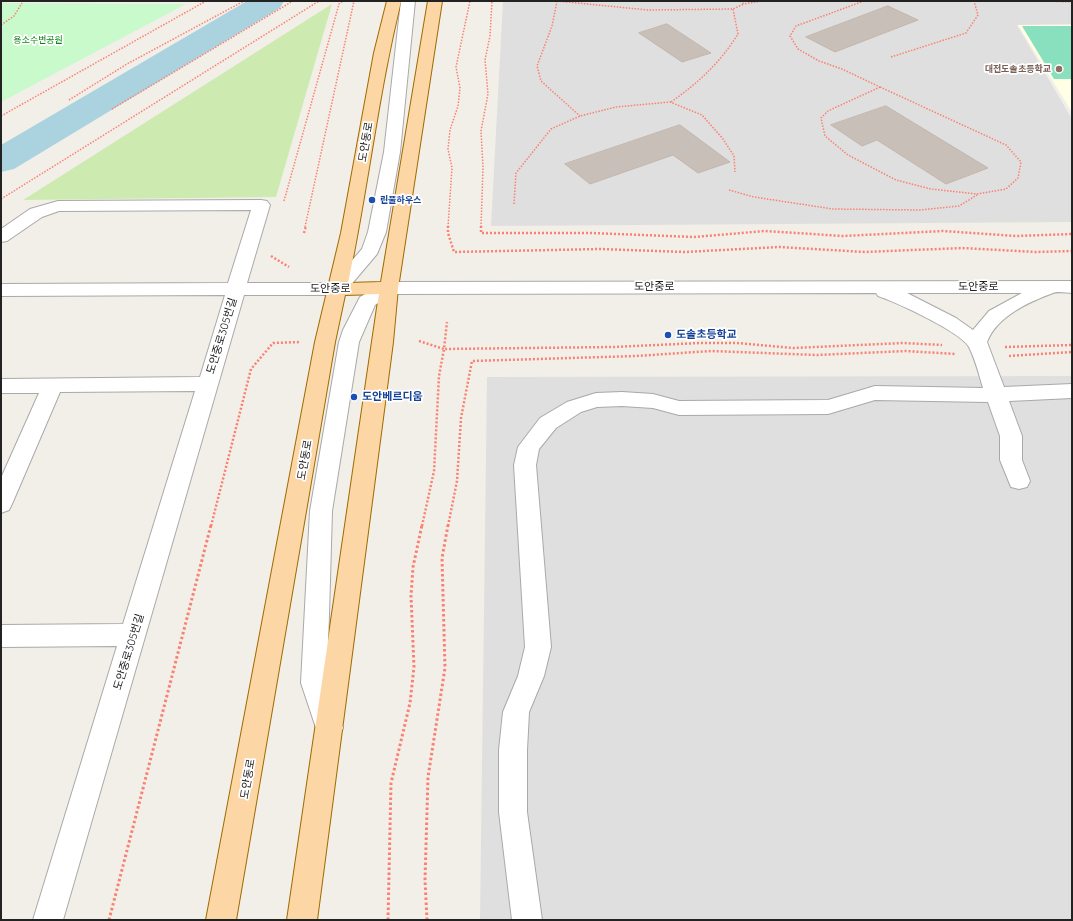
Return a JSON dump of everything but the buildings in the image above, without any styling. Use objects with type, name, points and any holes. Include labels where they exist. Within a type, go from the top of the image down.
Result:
[{"type":"main road","name":"도안동로","points":[[221,920],[325,342],[350,233],[381,53],[394,1]]},
{"type":"main road","points":[[302,920],[383,342],[389,288],[434,1]]},
{"type":"main road","name":"도안중로","points":[[337,289],[389,288]]},
{"type":"street","points":[[337,289],[371,250],[377,232],[392,152],[408,1]]},
{"type":"street","points":[[1,237],[36,213],[58,206],[261,205],[236,289]]},
{"type":"street","points":[[868,287],[908,300],[949,322],[977,342],[1011,436],[1011,460],[1019,481]]},
{"type":"street","points":[[977,342],[984,327],[997,315],[1017,302],[1063,287]]},
{"type":"street","name":"도안중로","points":[[389,288],[1063,287]]},
{"type":"street","points":[[329,729],[314,683],[321,511],[353,330],[367,301],[389,288]]},
{"type":"street","name":"도안중로305번길","points":[[48,920],[236,289]]},
{"type":"street","name":"도안중로","points":[[1,290],[337,289]]},
{"type":"street","name":"도안중로305번길","points":[[1,386],[208,384]]},
{"type":"street","points":[[1,504],[53,385]]},
{"type":"street","points":[[527,920],[513,812],[513,750],[516,712],[531,676],[538,647],[525,465],[529,447],[548,423],[574,407],[596,400],[622,399],[653,401],[679,408],[828,407],[874,393],[996,394],[1072,391]]},
{"type":"street","points":[[1,636],[134,635]]},
{"type":"path","points":[[1,116],[206,1]]},
{"type":"path","points":[[69,100],[128,64],[244,1]]},
{"type":"path","points":[[112,109],[292,1]]},
{"type":"path","points":[[1,199],[318,1]]},
{"type":"path","points":[[284,202],[339,4],[343,1]]},
{"type":"path","points":[[304,233],[354,1]]},
{"type":"path","points":[[470,1],[456,67],[460,88],[458,106],[450,130],[448,149],[452,168],[448,233],[454,252],[600,248],[711,251],[779,247],[865,252],[962,248],[1036,252],[1072,251]]},
{"type":"path","points":[[492,1],[490,36],[485,60],[488,94],[481,131],[483,167],[481,234],[606,233],[694,237],[765,231],[843,236],[943,231],[1016,236],[1072,234]]},
{"type":"path","points":[[580,116],[541,81],[537,66],[550,37],[555,18],[557,1],[648,10],[733,9],[744,4],[762,1]]},
{"type":"path","points":[[740,1],[744,4]]},
{"type":"path","points":[[864,1],[796,26],[790,36],[798,49],[819,61],[881,86],[1006,145],[1021,162],[1018,178],[1006,189],[977,194],[931,189],[896,180],[848,155],[825,136],[821,118],[828,111],[881,86]]},
{"type":"path","points":[[962,1],[969,1]]},
{"type":"path","points":[[891,57],[966,32],[978,15],[974,1]]},
{"type":"path","points":[[1044,1],[1072,2]]},
{"type":"path","points":[[1,24],[14,16],[22,3]]},
{"type":"path","points":[[670,102],[700,82],[724,57],[738,34],[733,9]]},
{"type":"path","points":[[514,204],[516,174],[532,151],[552,129],[580,116],[616,107],[670,102],[702,115],[723,139],[734,156],[735,172]]},
{"type":"path","points":[[729,190],[754,196],[833,209],[920,210],[959,206],[977,194]]},
{"type":"path","points":[[269,255],[293,270]]},
{"type":"path","points":[[419,341],[444,349],[447,322]]},
{"type":"path","points":[[108,920],[251,370],[273,343],[302,342]]},
{"type":"path","points":[[1004,347],[1072,344]]},
{"type":"path","points":[[427,920],[425,880],[428,777],[445,668],[442,558],[457,481],[461,418],[472,361],[636,356],[711,351],[817,355],[906,351],[958,354]]},
{"type":"path","points":[[1006,356],[1072,352]]},
{"type":"shaded area","points":[[503,1],[1072,1],[1072,24],[1017,25],[1072,119],[1072,222],[491,226]]},
{"type":"shaded area","name":"대전도솔초등학교","points":[[1018,25],[1072,25],[1072,112]]},
{"type":"shaded area","points":[[1072,376],[1072,920],[480,920],[487,377]]},
{"type":"green space","name":"용소수변공원","points":[[1,3],[186,4],[1,102]]},
{"type":"green space","points":[[332,4],[276,197],[23,200]]},
{"type":"green space","name":"대전도솔초등학교","points":[[1022,26],[1072,26],[1072,79],[1054,79]]},
{"type":"waterway","points":[[1,161],[269,1]]},
{"type":"place","name":"대전도솔초등학교","points":[[1059,69]]},
{"type":"place","name":"린풀하우스","points":[[372,200]]},
{"type":"place","name":"도솔초등학교","points":[[668,335]]},
{"type":"place","name":"도안베르디움","points":[[354,397]]}]
